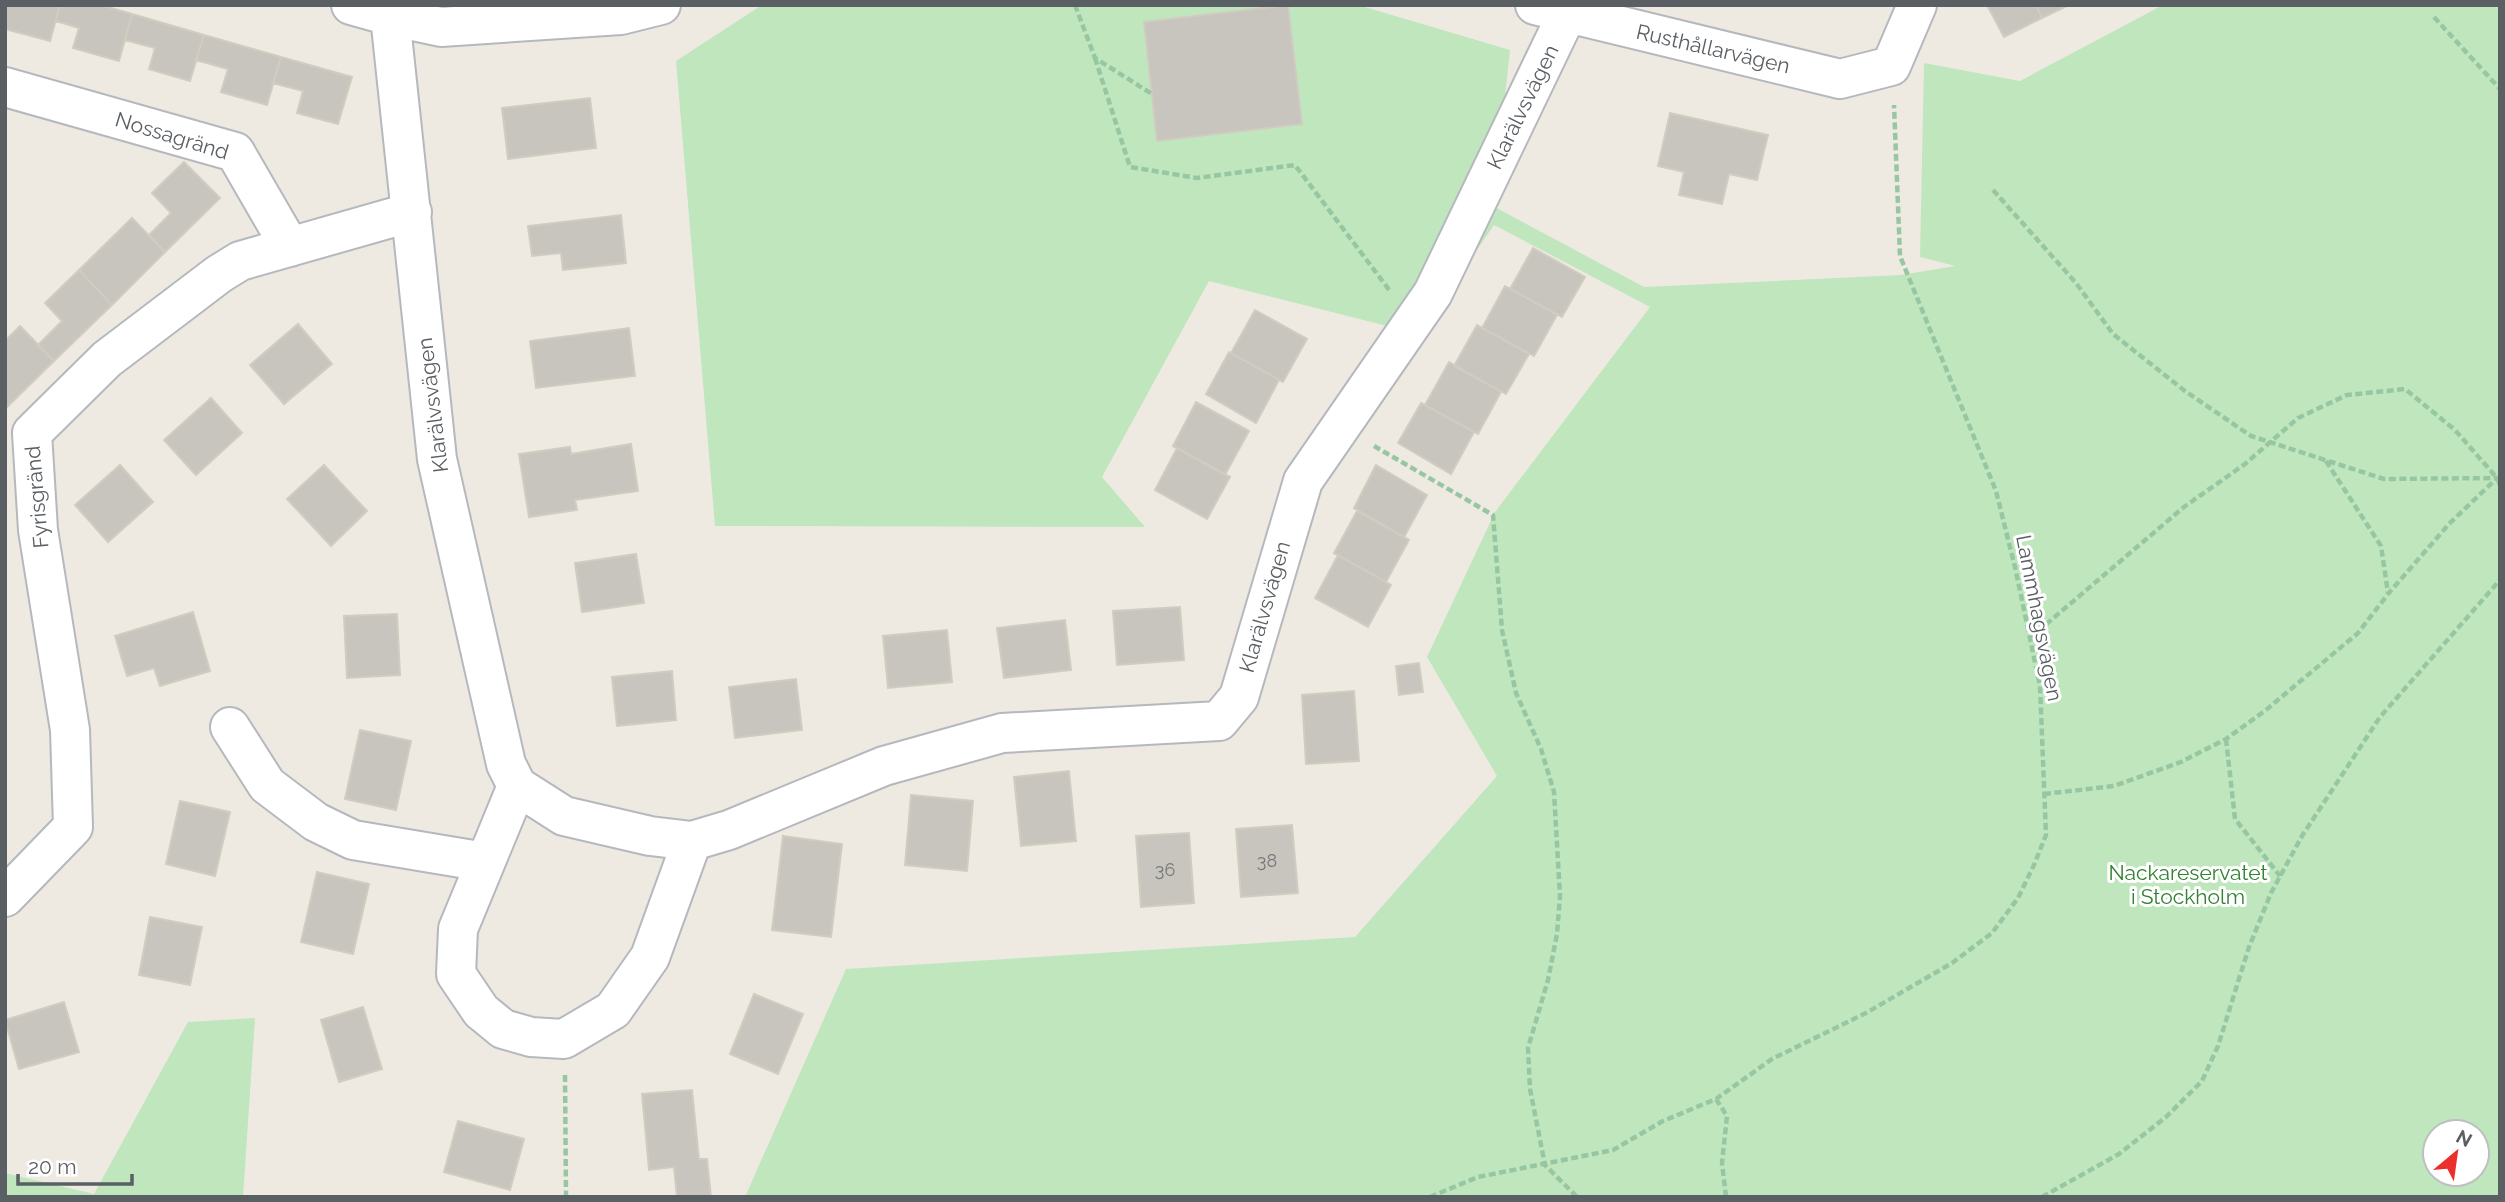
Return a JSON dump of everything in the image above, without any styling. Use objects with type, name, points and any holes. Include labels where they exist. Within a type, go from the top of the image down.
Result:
[{"type":"street","points":[[351,5],[441,26],[621,15],[661,5]]},
{"type":"street","points":[[1891,66],[1917,5]]},
{"type":"street","name":"Klarälvsvägen","points":[[390,16],[438,459],[506,764],[517,786],[564,816],[650,836],[692,841],[729,830],[884,766],[1002,733],[1219,721],[1239,697],[1303,481],[1433,293],[1551,9]]},
{"type":"street","name":"Rusthållarvägen","points":[[1551,9],[1840,79],[1891,66]]},
{"type":"street","name":"Nossagränd","points":[[5,87],[235,152],[290,247]]},
{"type":"street","name":"Fyrisgränd","points":[[5,897],[73,827],[70,730],[38,530],[32,433],[107,359],[240,261],[412,212]]},
{"type":"street","points":[[230,727],[267,785],[316,821],[353,840],[485,862]]},
{"type":"street","points":[[517,786],[458,929],[456,974],[481,1010],[503,1029],[531,1037],[564,1039],[613,1010],[650,957],[692,841]]},
{"type":"path","points":[[1075,5],[1130,167],[1197,178],[1295,165],[1413,323]]},
{"type":"path","points":[[2434,17],[2500,89]]},
{"type":"path","points":[[1095,58],[1152,94]]},
{"type":"path","name":"Lammhagsvägen","points":[[1430,1197],[1478,1177],[1613,1150],[1663,1121],[1716,1099],[1772,1059],[1866,1013],[1952,963],[1992,933],[2018,898],[2046,835],[2040,686],[1996,491],[1900,256],[1891,66]]},
{"type":"path","points":[[1993,190],[2076,283],[2113,334],[2185,391],[2251,436],[2384,479],[2498,478]]},
{"type":"path","points":[[2030,638],[2184,507],[2245,464],[2298,418],[2347,395],[2405,389],[2455,430],[2498,478],[2500,485]]},
{"type":"path","points":[[1340,427],[1493,515],[1502,630],[1516,693],[1541,750],[1554,792],[1560,896],[1557,934],[1548,980],[1528,1048],[1530,1089],[1545,1165],[1577,1197]]},
{"type":"path","points":[[2325,460],[2381,546],[2388,594]]},
{"type":"path","points":[[2044,794],[2114,786],[2180,762],[2226,739],[2358,633],[2449,524],[2498,478]]},
{"type":"path","points":[[2042,1197],[2119,1154],[2166,1117],[2202,1081],[2218,1046],[2249,947],[2271,893],[2302,836],[2380,717],[2500,580]]},
{"type":"path","points":[[2226,739],[2235,820],[2280,876]]},
{"type":"path","points":[[564,1039],[566,1197]]},
{"type":"path","points":[[1716,1099],[1727,1116],[1722,1163],[1726,1197]]},
{"type":"green space","name":"Nackareservatet i Stockholm","points":[[762,5],[1358,5],[1510,50],[1493,206],[1644,287],[1901,275],[1955,266],[1920,257],[1924,63],[2020,81],[2163,5],[2500,5],[2500,1197],[745,1197],[846,969],[1355,937],[1497,776],[1427,657],[1495,512],[1650,307],[1494,225],[1419,334],[1209,281],[1102,477],[1145,527],[715,526],[676,61]]},
{"type":"green space","points":[[255,1018],[243,1197],[5,1197],[5,1173],[94,1194],[188,1022]]},
{"type":"building","points":[[5,5],[60,5],[50,41],[5,29]]},
{"type":"building","points":[[60,5],[101,5],[132,14],[119,61],[73,48],[79,28],[56,21]]},
{"type":"building","points":[[1288,5],[1302,124],[1157,141],[1144,22]]},
{"type":"building","points":[[1987,5],[2036,5],[2042,18],[2004,37]]},
{"type":"building","points":[[2036,5],[2069,5],[2042,18]]},
{"type":"building","points":[[132,14],[204,35],[190,81],[149,69],[155,48],[125,40]]},
{"type":"building","points":[[204,35],[281,57],[267,105],[221,92],[228,69],[196,60]]},
{"type":"building","points":[[281,57],[352,77],[338,124],[297,113],[303,91],[273,83]]},
{"type":"building","points":[[590,98],[596,148],[508,159],[502,108]]},
{"type":"building","points":[[1670,113],[1768,135],[1757,180],[1729,174],[1722,204],[1679,195],[1684,172],[1658,166]]},
{"type":"building","points":[[184,162],[220,198],[165,252],[149,235],[171,213],[152,193]]},
{"type":"building","points":[[621,215],[626,263],[563,270],[561,253],[532,256],[528,226]]},
{"type":"building","points":[[132,218],[165,252],[112,305],[79,270]]},
{"type":"building","points":[[1533,248],[1585,277],[1562,317],[1510,289]]},
{"type":"building","points":[[79,270],[112,305],[54,361],[38,345],[62,321],[45,303]]},
{"type":"building","points":[[1505,286],[1557,315],[1534,356],[1482,328]]},
{"type":"building","points":[[1255,310],[1307,339],[1283,382],[1231,353]]},
{"type":"building","points":[[298,324],[332,364],[284,404],[250,365]]},
{"type":"building","points":[[1477,325],[1529,354],[1506,394],[1454,366]]},
{"type":"building","points":[[20,326],[54,361],[5,409],[5,341]]},
{"type":"building","points":[[629,328],[635,376],[536,388],[530,341]]},
{"type":"building","points":[[1229,352],[1279,380],[1256,423],[1206,394]]},
{"type":"building","points":[[1449,362],[1501,392],[1478,434],[1425,405]]},
{"type":"building","points":[[211,398],[242,433],[196,475],[164,440]]},
{"type":"building","points":[[1196,402],[1249,431],[1225,475],[1173,446]]},
{"type":"building","points":[[1421,403],[1474,432],[1451,474],[1398,443]]},
{"type":"building","points":[[631,444],[638,491],[575,500],[577,510],[529,517],[519,454],[570,447],[571,454]]},
{"type":"building","points":[[1177,448],[1230,477],[1207,519],[1155,490]]},
{"type":"building","points":[[120,465],[153,502],[108,542],[75,505]]},
{"type":"building","points":[[324,465],[367,511],[331,546],[287,499]]},
{"type":"building","points":[[1376,465],[1427,495],[1404,537],[1354,508]]},
{"type":"building","points":[[1357,511],[1409,540],[1386,582],[1334,553]]},
{"type":"building","points":[[636,554],[644,603],[582,612],[575,563]]},
{"type":"building","points":[[1338,555],[1391,585],[1368,627],[1315,598]]},
{"type":"building","points":[[1180,607],[1184,660],[1117,665],[1113,611]]},
{"type":"building","points":[[193,612],[210,671],[160,686],[154,668],[127,676],[115,636]]},
{"type":"building","points":[[397,614],[400,675],[347,678],[344,616]]},
{"type":"building","points":[[1065,620],[1071,670],[1004,678],[997,628]]},
{"type":"building","points":[[947,630],[952,682],[888,688],[883,636]]},
{"type":"building","points":[[1419,663],[1423,692],[1399,695],[1396,666]]},
{"type":"building","points":[[672,671],[676,720],[617,726],[612,677]]},
{"type":"building","points":[[796,679],[802,730],[735,738],[729,687]]},
{"type":"building","points":[[1354,691],[1359,761],[1306,764],[1302,695]]},
{"type":"building","points":[[360,730],[411,741],[396,810],[345,799]]},
{"type":"building","points":[[1069,771],[1076,841],[1021,846],[1014,777]]},
{"type":"building","points":[[911,795],[973,801],[967,871],[905,865]]},
{"type":"building","points":[[180,801],[230,812],[215,876],[166,864]]},
{"type":"building","points":[[1292,825],[1298,893],[1241,897],[1236,829]]},
{"type":"building","points":[[1189,833],[1194,903],[1141,907],[1136,836]]},
{"type":"building","points":[[783,836],[842,844],[831,937],[772,930]]},
{"type":"building","points":[[317,872],[369,884],[353,954],[301,942]]},
{"type":"building","points":[[150,917],[202,927],[190,985],[139,975]]},
{"type":"building","points":[[754,994],[803,1014],[778,1074],[730,1054]]},
{"type":"building","points":[[64,1002],[79,1052],[19,1069],[5,1020]]},
{"type":"building","points":[[363,1007],[382,1069],[339,1082],[321,1020]]},
{"type":"building","points":[[692,1090],[699,1159],[707,1159],[711,1197],[677,1197],[674,1167],[649,1170],[642,1094]]},
{"type":"building","points":[[458,1121],[524,1139],[510,1190],[444,1172]]}]
